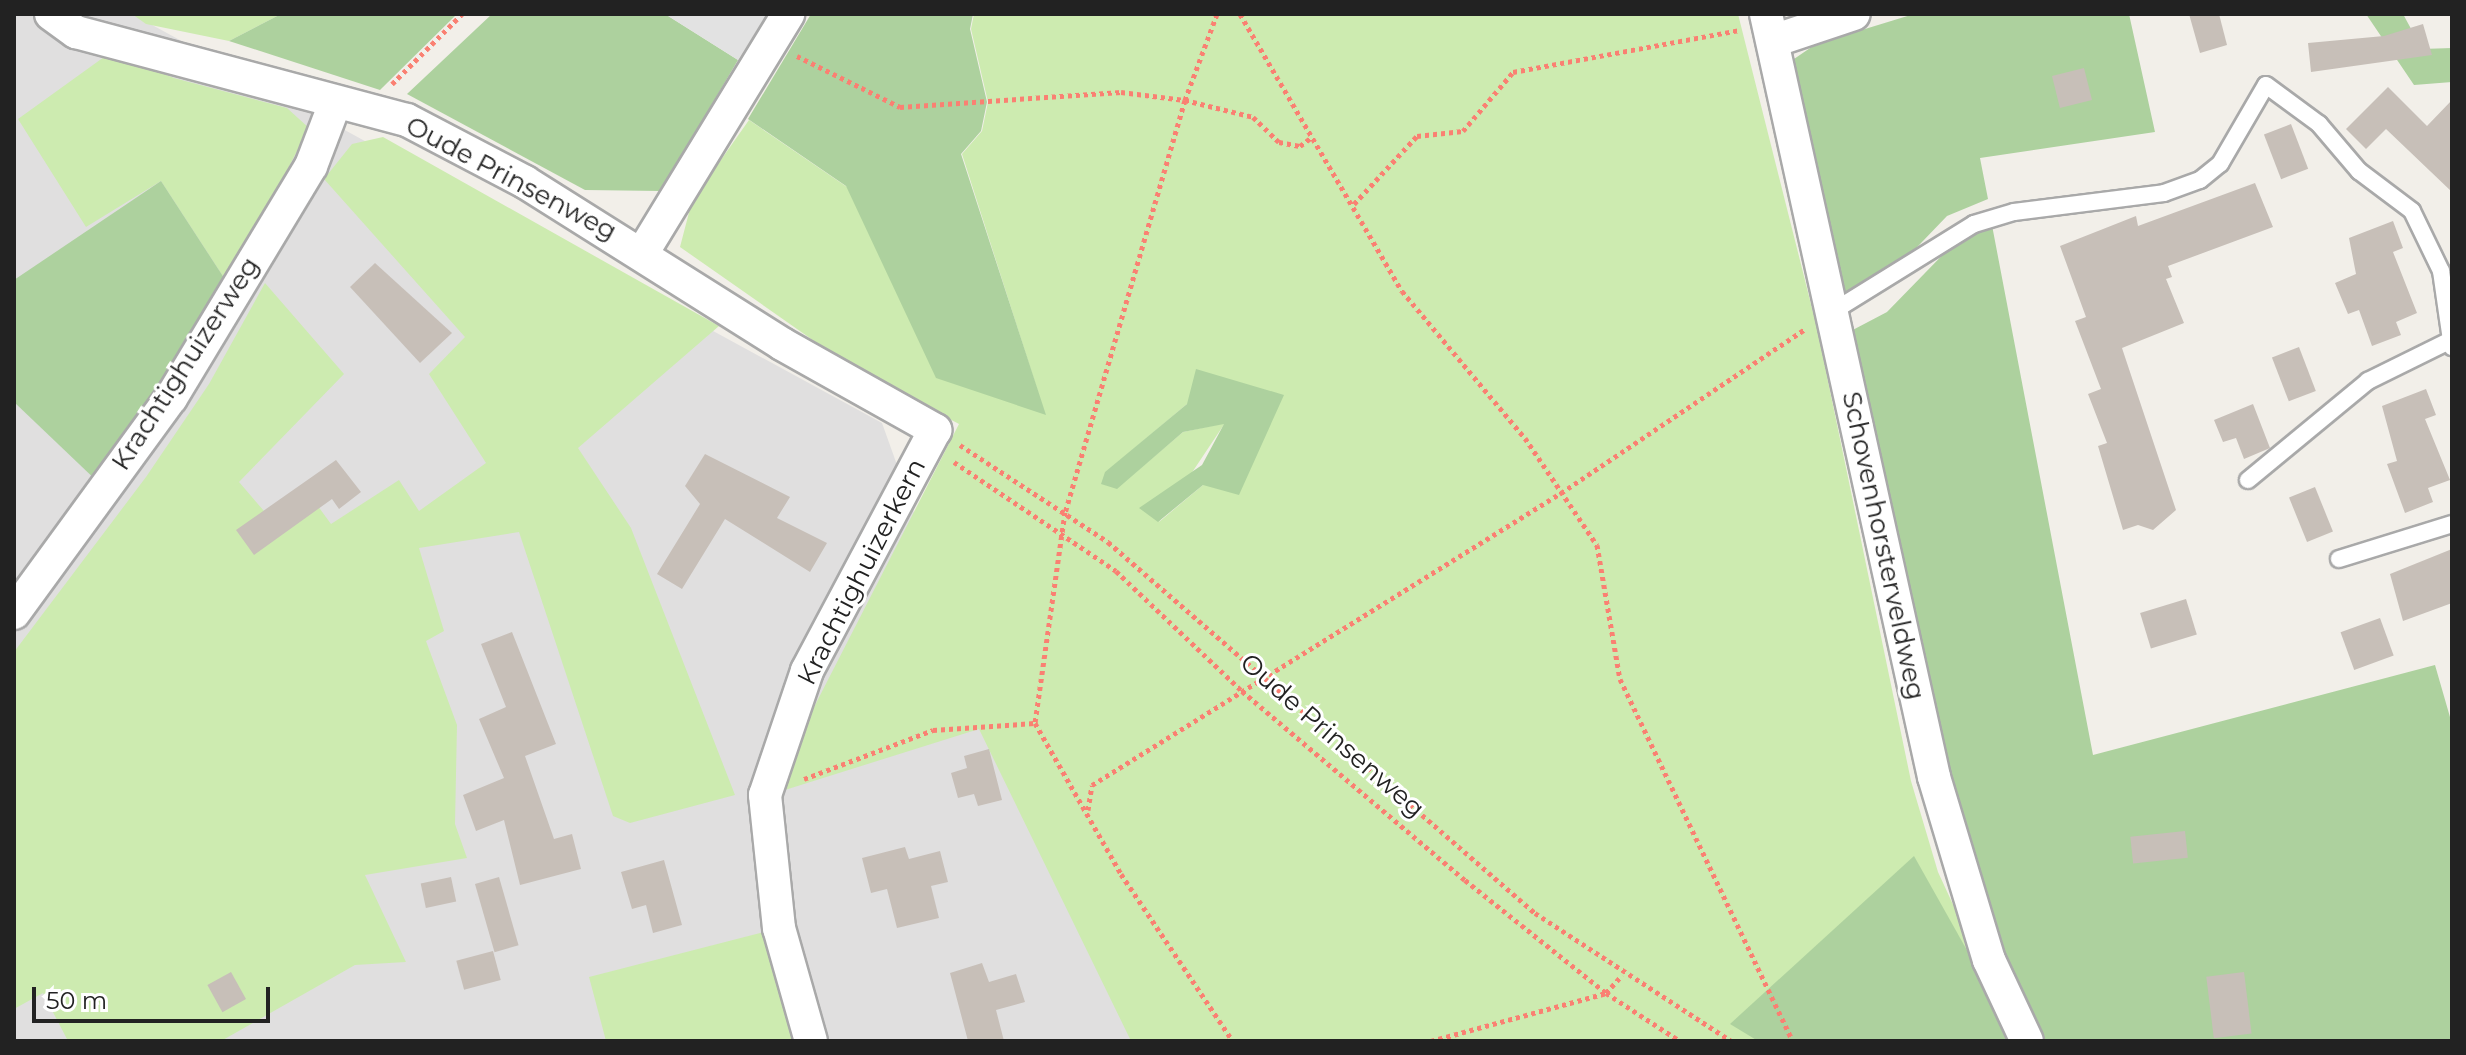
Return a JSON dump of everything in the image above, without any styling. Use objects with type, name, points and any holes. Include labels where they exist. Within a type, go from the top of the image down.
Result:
[{"type":"street","name":"Oude Prinsenweg","points":[[51,14],[76,32],[335,103],[377,111],[464,148],[643,252],[782,344],[935,430]]},
{"type":"street","points":[[643,252],[788,14]]},
{"type":"street","points":[[1769,26],[1854,14]]},
{"type":"street","name":"Schovenhorsterveldweg","points":[[1769,26],[1934,777],[1989,960],[2027,1041]]},
{"type":"street","name":"Krachtighuizerweg","points":[[14,613],[171,398],[311,166],[335,103]]},
{"type":"street","name":"Krachtighuizerkern","points":[[811,1041],[779,928],[765,795],[807,671],[935,430]]},
{"type":"lane","points":[[1832,314],[1974,224],[2014,212],[2164,193],[2200,180],[2220,164],[2266,85],[2319,124],[2359,171],[2412,211],[2441,271],[2451,343],[2368,381],[2248,480]]},
{"type":"lane","points":[[2339,559],[2452,524]]},
{"type":"path","points":[[377,111],[391,85],[462,14]]},
{"type":"path","points":[[1217,14],[1185,100],[1065,512],[1064,535],[1051,582],[1035,723],[1088,810],[1121,874],[1233,1041]]},
{"type":"path","points":[[1240,14],[1354,204],[1402,291],[1525,438],[1597,545],[1620,679],[1793,1041]]},
{"type":"path","points":[[1354,204],[1417,136],[1463,131],[1513,72],[1769,26]]},
{"type":"path","points":[[771,43],[900,107],[1121,92],[1185,100],[1253,117],[1279,142],[1300,146],[1312,137]]},
{"type":"path","points":[[1088,810],[1092,785],[1561,493],[1803,330],[1832,314]]},
{"type":"path","name":"Oude Prinsenweg","points":[[935,430],[1065,512],[1267,676],[1535,913],[1622,975],[1731,1041]]},
{"type":"path","name":"Oude Prinsenweg","points":[[935,430],[957,468],[1116,571],[1242,691],[1606,993],[1680,1041]]},
{"type":"path","points":[[765,795],[933,730],[1035,723]]},
{"type":"path","points":[[1431,1041],[1606,993],[1622,975]]},
{"type":"shaded area","points":[[14,14],[132,14],[882,423],[982,702],[1178,1041],[14,1041]]},
{"type":"shaded area","points":[[665,14],[767,14],[738,60]]},
{"type":"green space","points":[[132,14],[281,14],[229,41],[146,24]]},
{"type":"green space","points":[[281,14],[457,14],[380,90],[229,41]]},
{"type":"green space","points":[[492,14],[665,14],[738,60],[661,191],[585,190],[407,94]]},
{"type":"green space","points":[[811,14],[973,14],[970,29],[987,102],[981,131],[961,154],[1046,415],[936,378],[846,186],[748,119]]},
{"type":"green space","points":[[974,14],[1738,14],[1817,328],[1911,781],[1938,872],[2016,1041],[1131,1041],[979,729],[769,795],[959,424],[847,364],[680,247],[692,201],[749,120],[847,187],[1045,414],[962,154],[982,131],[988,102],[971,29]],"holes":[[[1283,395],[1203,485],[1159,522],[1225,423],[1183,432],[1117,488],[1105,473],[1187,404]]]},
{"type":"green space","points":[[1914,14],[2129,14],[2155,132],[1980,158],[1988,199],[1947,216],[1872,294],[1836,297],[1791,74],[1794,59],[1816,44]]},
{"type":"green space","points":[[2366,14],[2403,14],[2422,49],[2452,48],[2452,82],[2414,85]]},
{"type":"green space","points":[[111,52],[174,78],[287,108],[309,128],[228,284],[161,181],[86,227],[18,119]]},
{"type":"green space","points":[[383,137],[719,326],[578,448],[631,528],[735,795],[630,823],[613,816],[519,532],[419,548],[444,631],[426,641],[457,725],[455,824],[467,858],[365,875],[406,962],[355,965],[221,1041],[68,1041],[43,993],[14,1009],[14,652],[146,477],[209,384],[265,283],[344,374],[239,482],[264,511],[304,487],[331,524],[399,480],[419,511],[486,463],[429,374],[465,337],[324,179],[352,144]]},
{"type":"green space","points":[[161,181],[228,284],[101,485],[14,402],[14,280]]},
{"type":"green space","points":[[1991,220],[2093,755],[2435,665],[2452,724],[2452,1041],[2037,1041],[1997,954],[1941,775],[1847,333],[1887,312],[1962,235]]},
{"type":"green space","points":[[1196,369],[1284,395],[1239,495],[1203,485],[1158,522],[1139,508],[1202,465],[1224,424],[1183,432],[1117,489],[1101,484],[1105,472],[1187,404]]},
{"type":"green space","points":[[1914,856],[2018,1041],[1758,1041],[1730,1024]]},
{"type":"green space","points":[[772,930],[802,1041],[606,1041],[589,977]]},
{"type":"building","points":[[2189,14],[2219,14],[2227,45],[2200,53]]},
{"type":"building","points":[[2423,24],[2432,55],[2311,72],[2308,43],[2384,36]]},
{"type":"building","points":[[2084,68],[2092,100],[2060,108],[2052,76]]},
{"type":"building","points":[[2388,87],[2427,126],[2452,100],[2452,192],[2386,129],[2366,149],[2346,129]]},
{"type":"building","points":[[2291,124],[2308,169],[2281,179],[2264,134]]},
{"type":"building","points":[[2255,183],[2273,227],[2168,266],[2172,277],[2166,279],[2184,323],[2122,348],[2176,510],[2153,530],[2138,525],[2123,530],[2098,446],[2107,443],[2088,394],[2101,389],[2075,321],[2086,317],[2060,246],[2136,216],[2138,226]]},
{"type":"building","points":[[2393,221],[2403,248],[2393,252],[2417,313],[2396,322],[2401,335],[2372,346],[2359,310],[2348,314],[2335,283],[2356,274],[2349,238]]},
{"type":"building","points":[[375,263],[452,333],[420,363],[350,287]]},
{"type":"building","points":[[2299,347],[2316,391],[2289,401],[2272,357]]},
{"type":"building","points":[[2426,389],[2436,415],[2425,419],[2450,480],[2428,488],[2433,502],[2405,513],[2387,464],[2397,461],[2382,406]]},
{"type":"building","points":[[2253,404],[2270,448],[2244,459],[2236,438],[2223,442],[2214,420]]},
{"type":"building","points":[[705,454],[790,497],[777,518],[827,543],[810,572],[725,519],[682,589],[657,574],[700,504],[685,486]]},
{"type":"building","points":[[336,460],[361,492],[339,509],[332,499],[254,555],[236,530]]},
{"type":"building","points":[[2315,487],[2333,532],[2307,542],[2289,497]]},
{"type":"building","points":[[2452,549],[2452,603],[2403,621],[2390,574]]},
{"type":"building","points":[[2186,599],[2197,634],[2151,648],[2140,613]]},
{"type":"building","points":[[2380,618],[2394,656],[2354,670],[2341,632]]},
{"type":"building","points":[[512,632],[556,744],[525,756],[554,839],[572,834],[581,869],[520,885],[504,820],[476,831],[463,795],[504,778],[479,719],[506,707],[481,644]]},
{"type":"building","points":[[989,749],[1002,800],[978,806],[974,794],[958,798],[951,773],[967,768],[964,756]]},
{"type":"building","points":[[2185,831],[2188,858],[2133,864],[2130,837]]},
{"type":"building","points":[[905,847],[909,859],[940,851],[948,882],[931,886],[939,918],[897,928],[887,889],[871,893],[862,858]]},
{"type":"building","points":[[664,860],[682,925],[653,933],[646,905],[632,909],[621,872]]},
{"type":"building","points":[[451,877],[456,901],[426,908],[421,883]]},
{"type":"building","points":[[499,877],[519,945],[495,952],[475,884]]},
{"type":"building","points":[[493,951],[501,980],[464,990],[456,961]]},
{"type":"building","points":[[982,963],[989,982],[1016,974],[1025,1002],[996,1010],[1004,1041],[968,1041],[950,973]]},
{"type":"building","points":[[231,972],[246,999],[222,1012],[207,985]]},
{"type":"building","points":[[2244,972],[2252,1034],[2214,1038],[2206,977]]}]
